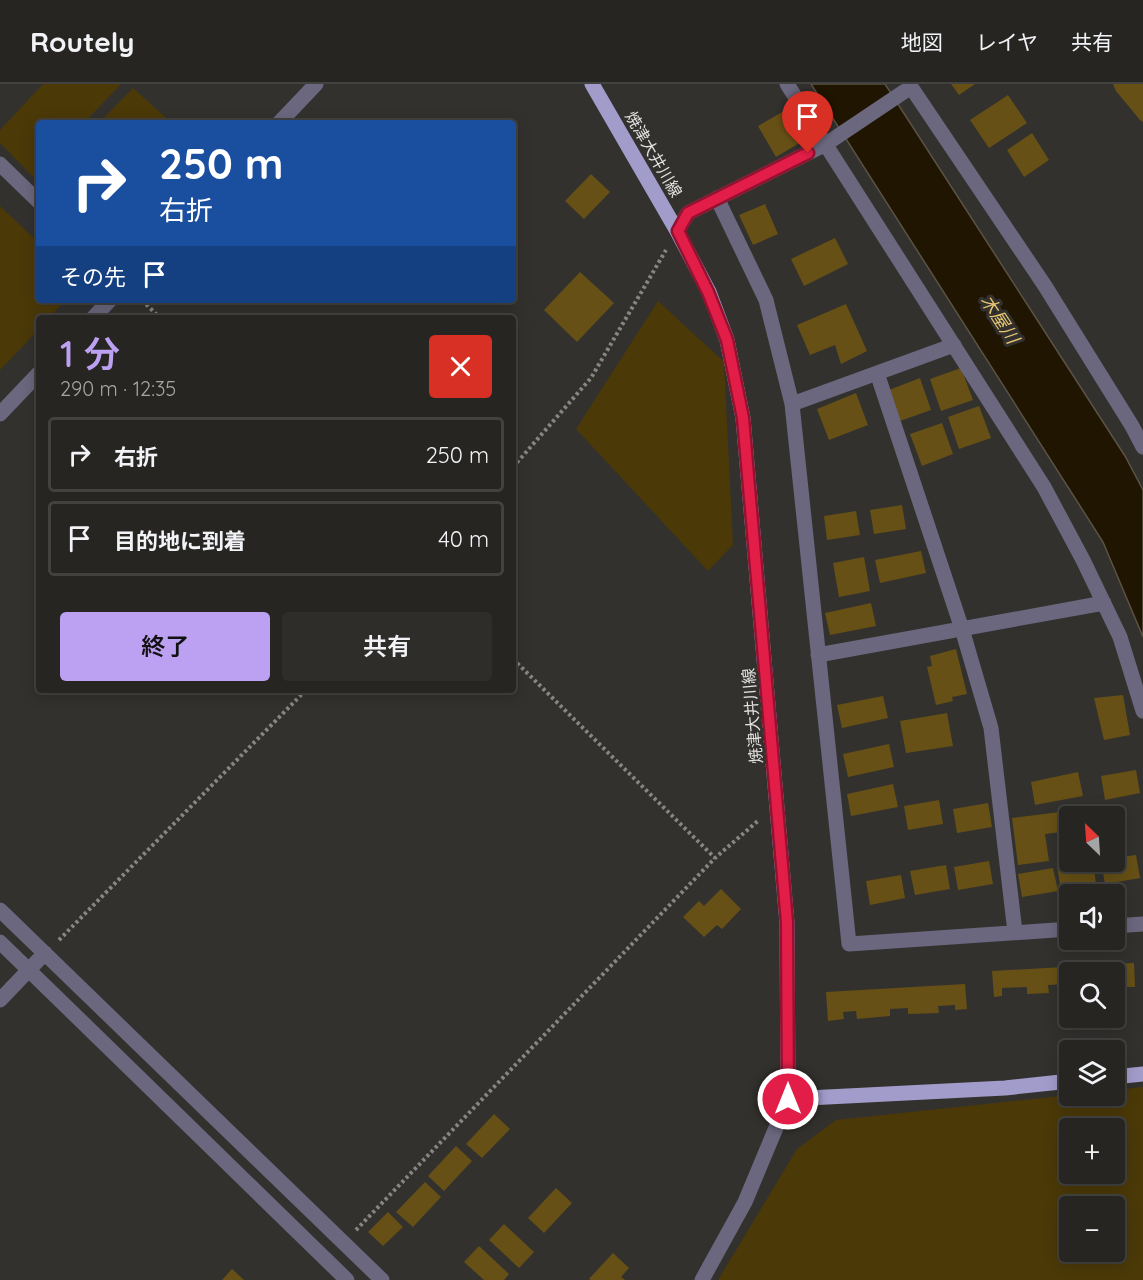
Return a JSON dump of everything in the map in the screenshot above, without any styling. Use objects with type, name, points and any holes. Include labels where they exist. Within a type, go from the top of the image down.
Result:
[{"type":"main road","name":"焼津大井川線","points":[[592,84],[678,231],[708,292],[727,340],[743,418],[787,922],[788,1099]]},
{"type":"main road","points":[[1125,1076],[1143,1074]]},
{"type":"main road","points":[[788,1099],[993,1088],[1059,1082]]},
{"type":"street","points":[[282,120],[316,84]]},
{"type":"street","points":[[787,84],[831,140],[954,345],[1044,487],[1120,637],[1143,711]]},
{"type":"street","points":[[678,231],[688,213],[831,140],[907,89],[1045,286],[1143,447]]},
{"type":"street","points":[[0,164],[36,199]]},
{"type":"street","points":[[717,198],[766,300],[792,404],[849,944],[1059,930]]},
{"type":"street","points":[[96,315],[107,303]]},
{"type":"street","points":[[792,404],[954,345]]},
{"type":"street","points":[[877,373],[962,628],[991,728],[1015,932]]},
{"type":"street","points":[[0,414],[36,376]]},
{"type":"street","points":[[818,655],[1104,603]]},
{"type":"street","points":[[0,910],[382,1280]]},
{"type":"street","points":[[1125,925],[1143,924]]},
{"type":"street","points":[[0,942],[346,1280]]},
{"type":"street","points":[[0,1000],[45,953]]},
{"type":"street","points":[[702,1280],[745,1202],[788,1099]]},
{"type":"path","points":[[516,464],[591,378],[678,231]]},
{"type":"path","points":[[145,303],[157,315]]},
{"type":"path","points":[[516,662],[714,858]]},
{"type":"path","points":[[45,953],[303,693]]},
{"type":"path","points":[[345,1242],[714,858],[778,804]]},
{"type":"shaded area","points":[[43,84],[121,84],[87,120],[36,120],[36,174],[33,177],[0,143],[0,130]]},
{"type":"shaded area","points":[[133,88],[169,120],[102,120]]},
{"type":"shaded area","points":[[0,206],[36,240],[36,303],[63,303],[52,315],[36,315],[36,332],[0,370]]},
{"type":"shaded area","points":[[658,301],[724,362],[733,545],[708,571],[576,429]]},
{"type":"shaded area","points":[[1143,1087],[1143,1280],[718,1280],[797,1149],[836,1120],[1059,1096],[1059,1106],[1125,1106],[1125,1089]]},
{"type":"water","name":"木屋川","points":[[811,84],[885,84],[1125,456],[1143,490],[1143,637],[1103,542]]},
{"type":"building","points":[[951,84],[975,84],[959,95]]},
{"type":"building","points":[[1113,84],[1143,84],[1143,122],[1116,91]]},
{"type":"building","points":[[1008,95],[1027,123],[989,148],[970,120]]},
{"type":"building","points":[[789,108],[808,138],[776,157],[758,126]]},
{"type":"building","points":[[1032,133],[1049,160],[1024,177],[1007,150]]},
{"type":"building","points":[[591,174],[610,192],[584,219],[565,201]]},
{"type":"building","points":[[765,204],[778,234],[753,245],[739,215]]},
{"type":"building","points":[[835,238],[848,264],[804,286],[791,259]]},
{"type":"building","points":[[580,272],[614,303],[577,342],[544,310]]},
{"type":"building","points":[[846,304],[867,351],[841,364],[835,345],[810,355],[797,325]]},
{"type":"building","points":[[961,368],[973,400],[941,411],[930,379]]},
{"type":"building","points":[[920,378],[931,410],[900,421],[889,390]]},
{"type":"building","points":[[856,393],[868,425],[829,440],[817,409]]},
{"type":"building","points":[[979,406],[991,438],[959,449],[948,417]]},
{"type":"building","points":[[942,423],[953,454],[922,466],[910,434]]},
{"type":"building","points":[[902,505],[906,529],[874,534],[870,510]]},
{"type":"building","points":[[856,511],[860,535],[827,540],[824,516]]},
{"type":"building","points":[[921,551],[926,573],[880,583],[875,560]]},
{"type":"building","points":[[864,557],[870,591],[839,597],[833,563]]},
{"type":"building","points":[[871,603],[876,626],[830,635],[825,613]]},
{"type":"building","points":[[956,649],[967,694],[952,697],[953,701],[936,705],[927,667],[932,666],[930,656]]},
{"type":"building","points":[[1123,695],[1130,735],[1104,740],[1094,698]]},
{"type":"building","points":[[883,696],[888,718],[842,728],[837,705]]},
{"type":"building","points":[[947,713],[953,746],[906,753],[900,721]]},
{"type":"building","points":[[889,744],[894,767],[848,777],[843,754]]},
{"type":"building","points":[[1136,770],[1140,793],[1105,800],[1101,776]]},
{"type":"building","points":[[1078,772],[1083,796],[1035,805],[1031,782]]},
{"type":"building","points":[[893,784],[898,807],[851,816],[847,794]]},
{"type":"building","points":[[939,800],[943,824],[908,830],[904,806]]},
{"type":"building","points":[[988,803],[992,827],[957,833],[953,809]]},
{"type":"building","points":[[1059,812],[1059,832],[1045,834],[1049,861],[1018,865],[1012,818]]},
{"type":"building","points":[[1136,855],[1140,878],[1105,884],[1103,872],[1125,872],[1125,856]]},
{"type":"building","points":[[989,861],[993,884],[958,890],[954,867]]},
{"type":"building","points":[[946,865],[950,889],[915,895],[910,871]]},
{"type":"building","points":[[1057,866],[1059,866],[1059,872],[1094,872],[1096,884],[1060,884]]},
{"type":"building","points":[[1053,868],[1058,891],[1022,897],[1018,874]]},
{"type":"building","points":[[901,875],[905,898],[870,905],[866,881]]},
{"type":"building","points":[[721,889],[741,909],[722,929],[717,925],[704,937],[683,917],[699,901],[704,906]]},
{"type":"building","points":[[1134,963],[1135,987],[1126,987],[1125,964]]},
{"type":"building","points":[[1059,967],[1059,984],[1048,985],[1049,993],[1027,994],[1027,987],[1002,988],[1002,996],[994,997],[992,971]]},
{"type":"building","points":[[965,984],[967,1009],[955,1010],[955,1005],[938,1006],[939,1013],[908,1014],[908,1008],[890,1009],[890,1016],[857,1019],[856,1011],[843,1012],[844,1019],[828,1021],[826,992]]},
{"type":"building","points":[[494,1114],[510,1129],[482,1158],[466,1144]]},
{"type":"building","points":[[456,1146],[472,1161],[444,1191],[428,1176]]},
{"type":"building","points":[[425,1182],[441,1197],[413,1227],[396,1212]]},
{"type":"building","points":[[556,1188],[572,1203],[544,1233],[528,1218]]},
{"type":"building","points":[[388,1212],[403,1227],[383,1246],[368,1232]]},
{"type":"building","points":[[504,1224],[534,1252],[519,1268],[489,1240]]},
{"type":"building","points":[[479,1246],[509,1274],[504,1280],[484,1280],[464,1262]]},
{"type":"building","points":[[613,1253],[629,1268],[621,1277],[625,1280],[589,1279]]},
{"type":"building","points":[[232,1269],[244,1280],[222,1280]]},
{"type":"route","points":[[788,1099],[787,922],[743,418],[727,340],[708,292],[678,231],[688,213],[808,153]]}]
